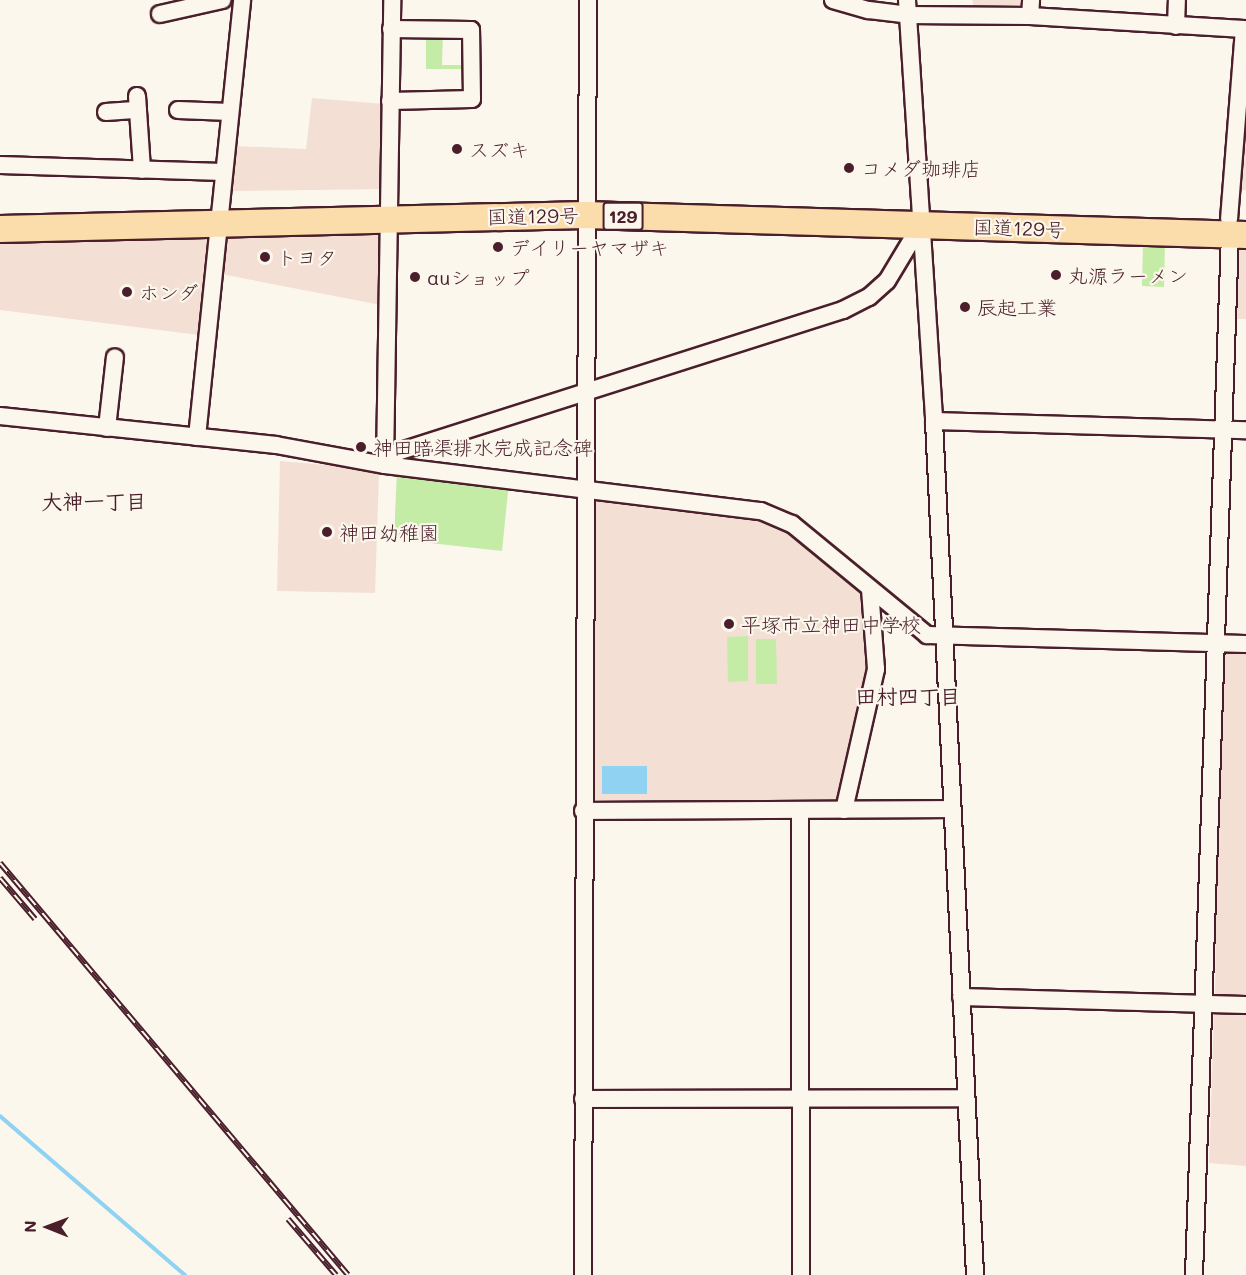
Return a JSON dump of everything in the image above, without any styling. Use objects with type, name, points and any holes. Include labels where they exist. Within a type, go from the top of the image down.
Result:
[{"type":"highway","name":"国道129号","points":[[0,212],[219,214],[585,207],[1238,227]]},
{"type":"highway","name":"国道129号","points":[[0,229],[219,214]]},
{"type":"street","points":[[160,14],[222,0]]},
{"type":"street","points":[[197,437],[242,0]]},
{"type":"street","points":[[385,460],[392,0]]},
{"type":"street","points":[[583,1275],[585,207],[588,0]]},
{"type":"street","points":[[833,0],[869,10],[907,7],[1031,8],[1176,26],[1245,28],[1238,227],[1222,430],[1194,1275]]},
{"type":"street","points":[[1176,26],[1177,0]]},
{"type":"street","points":[[907,7],[919,217],[925,248],[975,1275]]},
{"type":"street","points":[[390,101],[472,99],[471,30],[392,29]]},
{"type":"street","points":[[106,112],[138,103],[142,170]]},
{"type":"street","points":[[178,110],[230,112]]},
{"type":"street","points":[[0,165],[224,172]]},
{"type":"street","points":[[385,460],[585,392],[843,310],[869,297],[902,262],[919,217]]},
{"type":"street","points":[[107,428],[115,357]]},
{"type":"street","points":[[0,416],[276,446],[761,511],[792,524],[927,635],[1246,644]]},
{"type":"street","points":[[934,421],[1246,430]]},
{"type":"street","points":[[844,810],[876,669],[870,589]]},
{"type":"street","points":[[583,811],[952,809]]},
{"type":"street","points":[[800,811],[801,1275]]},
{"type":"street","points":[[961,997],[1246,1005]]},
{"type":"street","points":[[583,1099],[966,1098]]},
{"type":"shaded area","points":[[972,0],[1028,0],[1028,7],[975,11]]},
{"type":"shaded area","points":[[1246,78],[1246,190],[1236,190]]},
{"type":"shaded area","name":"トヨタ","points":[[312,98],[384,104],[385,189],[229,191],[233,146],[306,149]]},
{"type":"shaded area","name":"トヨタ","points":[[382,234],[381,305],[221,274],[225,237]]},
{"type":"shaded area","name":"ホンダ","points":[[211,238],[199,335],[0,310],[0,242]]},
{"type":"shaded area","points":[[1234,249],[1246,250],[1246,319],[1232,319]]},
{"type":"shaded area","name":"神田幼稚園","points":[[280,461],[373,469],[379,474],[375,593],[277,591]]},
{"type":"shaded area","name":"平塚市立神田中学校","points":[[594,497],[748,515],[783,526],[866,596],[871,653],[842,803],[592,806]]},
{"type":"shaded area","points":[[1219,649],[1246,650],[1246,998],[1215,997]]},
{"type":"shaded area","points":[[1214,1012],[1246,1013],[1246,1166],[1209,1163]]},
{"type":"green space","points":[[426,31],[443,31],[442,65],[467,65],[467,69],[426,69]]},
{"type":"green space","points":[[1143,243],[1165,244],[1164,287],[1142,286]]},
{"type":"green space","points":[[397,470],[509,482],[502,551],[394,539]]},
{"type":"green space","points":[[748,636],[748,681],[728,682],[727,637]]},
{"type":"green space","points":[[756,639],[776,639],[777,684],[756,684]]},
{"type":"water","points":[[602,766],[647,766],[647,794],[602,794]]},
{"type":"waterway","points":[[0,1116],[185,1275]]},
{"type":"railway","points":[[0,863],[348,1275]]},
{"type":"railway","points":[[0,878],[35,919]]},
{"type":"railway","points":[[288,1219],[336,1275]]},
{"type":"place","name":"スズキ","points":[[457,149]]},
{"type":"place","name":"コメダ珈琲店","points":[[849,168]]},
{"type":"place","name":"デイリーヤマザキ","points":[[498,247]]},
{"type":"place","name":"トヨタ","points":[[265,257]]},
{"type":"place","name":"丸源ラーメン","points":[[1056,275]]},
{"type":"place","name":"auショップ","points":[[415,277]]},
{"type":"place","name":"ホンダ","points":[[127,292]]},
{"type":"place","name":"辰起工業","points":[[965,307]]},
{"type":"place","name":"神田暗渠排水完成記念碑","points":[[361,447]]},
{"type":"place","name":"神田幼稚園","points":[[327,532]]},
{"type":"place","name":"平塚市立神田中学校","points":[[729,624]]},
{"type":"district","name":"大神一丁目","points":[[94,501]]},
{"type":"district","name":"田村四丁目","points":[[908,696]]}]
